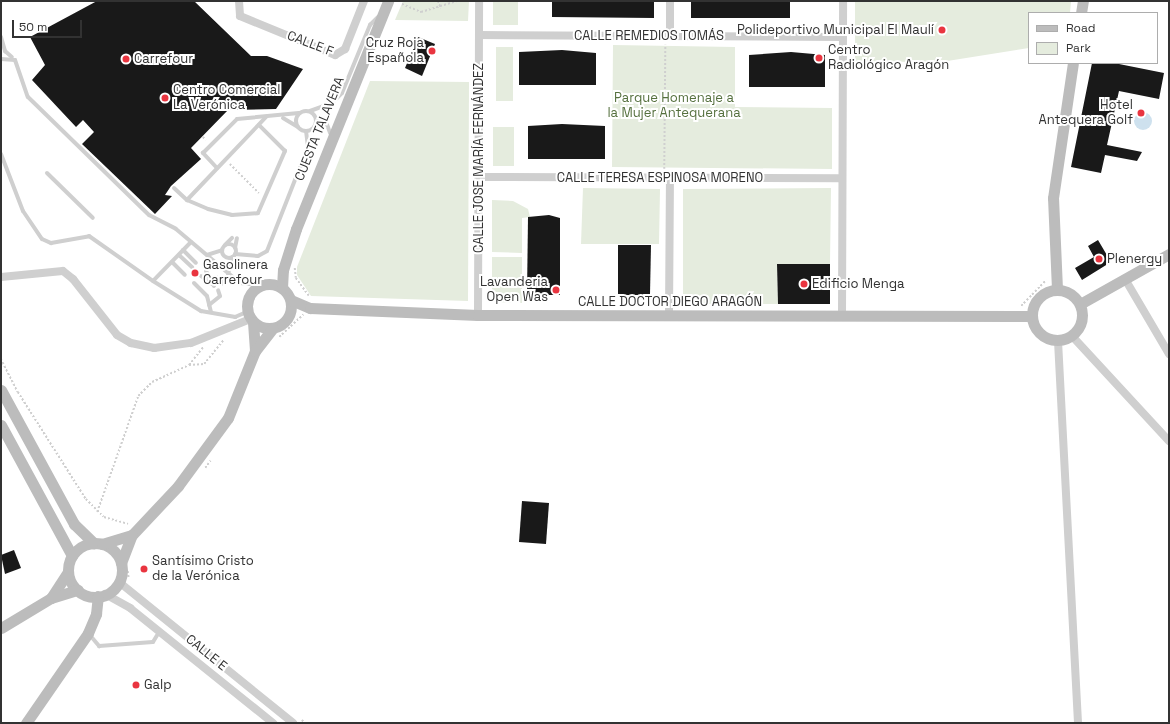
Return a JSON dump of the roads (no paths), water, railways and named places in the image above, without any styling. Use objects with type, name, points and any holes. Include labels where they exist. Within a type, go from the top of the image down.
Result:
[{"type":"street","name":"CALLE F","points":[[239,1],[240,16],[335,55],[345,49],[364,1]]},
{"type":"street","name":"CUESTA TALAVERA","points":[[282,288],[283,270],[330,141],[388,1]]},
{"type":"street","name":"CALLE JOSE MARÍA FERNÁNDEZ","points":[[478,315],[479,1]]},
{"type":"street","points":[[668,36],[670,1]]},
{"type":"street","points":[[842,316],[843,1]]},
{"type":"street","points":[[1081,12],[1083,1]]},
{"type":"street","name":"CALLE REMEDIOS TOMÁS","points":[[479,35],[843,36]]},
{"type":"street","points":[[1057,289],[1053,198],[1074,64]]},
{"type":"street","name":"CALLE TERESA ESPINOSA MORENO","points":[[479,177],[842,178]]},
{"type":"street","points":[[667,178],[669,316]]},
{"type":"street","points":[[1080,304],[1169,254]]},
{"type":"street","name":"CUESTA TALAVERA","points":[[264,284],[283,270]]},
{"type":"street","points":[[1,277],[63,271],[73,279],[116,335],[131,343],[154,348],[191,343],[250,318]]},
{"type":"street","points":[[1125,279],[1169,354]]},
{"type":"street","points":[[26,723],[88,633],[102,595],[119,582],[125,565],[132,535],[178,486],[228,418],[255,351],[276,333],[290,314],[290,300],[282,288],[264,284],[248,297],[255,351]]},
{"type":"street","points":[[1057,289],[1071,293],[1080,304],[1082,322],[1072,336],[1058,340],[1038,332],[1031,316],[1036,301],[1057,289]]},
{"type":"street","name":"CALLE DOCTOR DIEGO ARAGÓN","points":[[290,300],[308,307],[478,315],[1031,316]]},
{"type":"street","name":"CALLE DOCTOR DIEGO ARAGÓN","points":[[290,314],[308,307]]},
{"type":"street","points":[[250,318],[276,333]]},
{"type":"street","points":[[1072,336],[1168,439]]},
{"type":"street","points":[[1058,340],[1078,723]]},
{"type":"street","points":[[1,390],[74,524],[98,543],[114,551],[125,565]]},
{"type":"street","points":[[1,425],[72,556],[68,572],[51,598]]},
{"type":"street","points":[[72,556],[98,543],[132,535]]},
{"type":"street","points":[[68,572],[78,590]]},
{"type":"street","name":"CALLE E","points":[[119,582],[126,591],[296,721]]},
{"type":"street","points":[[1,628],[51,598],[78,590],[102,595]]},
{"type":"street","name":"CALLE E","points":[[102,595],[130,608],[273,723]]},
{"type":"lane","points":[[217,168],[203,153],[237,119],[279,117],[310,111],[332,103],[342,93],[370,25],[383,13]]},
{"type":"lane","points":[[1,37],[5,51],[12,57],[20,68],[25,93],[34,104],[149,215],[176,229],[240,283],[264,284]]},
{"type":"lane","points":[[1,59],[12,57]]},
{"type":"lane","points":[[310,111],[316,118],[327,120],[330,141]]},
{"type":"lane","points":[[298,127],[299,113]]},
{"type":"lane","points":[[187,200],[266,117]]},
{"type":"lane","points":[[279,117],[306,131]]},
{"type":"lane","points":[[306,131],[313,127],[316,118]]},
{"type":"lane","points":[[174,188],[187,200],[221,213],[246,216],[258,213],[266,200],[286,151],[259,125]]},
{"type":"lane","points":[[222,250],[225,256],[234,254],[258,256],[267,251],[308,147],[306,131]]},
{"type":"lane","points":[[1,154],[23,211],[42,239],[51,243],[89,236],[120,261],[201,311],[250,318]]},
{"type":"lane","points":[[47,174],[93,218]]},
{"type":"lane","points":[[206,255],[214,256],[234,238],[234,254],[228,274]]},
{"type":"lane","points":[[153,281],[191,242]]},
{"type":"lane","points":[[225,245],[232,245],[234,254]]},
{"type":"lane","points":[[183,250],[196,263]]},
{"type":"lane","points":[[179,255],[192,267]]},
{"type":"lane","points":[[172,262],[185,275]]},
{"type":"lane","points":[[201,276],[214,286],[206,271]]},
{"type":"lane","points":[[194,283],[207,296],[211,312]]},
{"type":"lane","points":[[209,305],[220,296],[218,290]]},
{"type":"lane","points":[[88,633],[99,646],[153,642],[159,632]]},
{"type":"water","points":[[1139,112],[1147,112],[1152,117],[1150,128],[1147,130],[1139,130],[1134,125],[1134,117]]},
{"type":"place","name":"Polideportivo Municipal El Maulí","points":[[942,30]]},
{"type":"place","name":"Cruz Roja Española","points":[[432,51]]},
{"type":"place","name":"Centro Radiológico Aragón","points":[[819,58]]},
{"type":"place","name":"Carrefour","points":[[126,59]]},
{"type":"place","name":"Centro Comercial La Verónica","points":[[165,98]]},
{"type":"place","name":"Hotel Antequera Golf","points":[[1141,113]]},
{"type":"place","name":"Plenergy","points":[[1099,259]]},
{"type":"place","name":"Gasolinera Carrefour","points":[[195,273]]},
{"type":"place","name":"Edificio Menga","points":[[804,284]]},
{"type":"place","name":"Lavanderia Open Was","points":[[556,290]]},
{"type":"place","name":"Santísimo Cristo de la Verónica","points":[[144,569]]},
{"type":"place","name":"Galp","points":[[136,685]]},
{"type":"park label","name":"Parque Homenaje a la Mujer Antequerana","points":[[674,106]]}]
